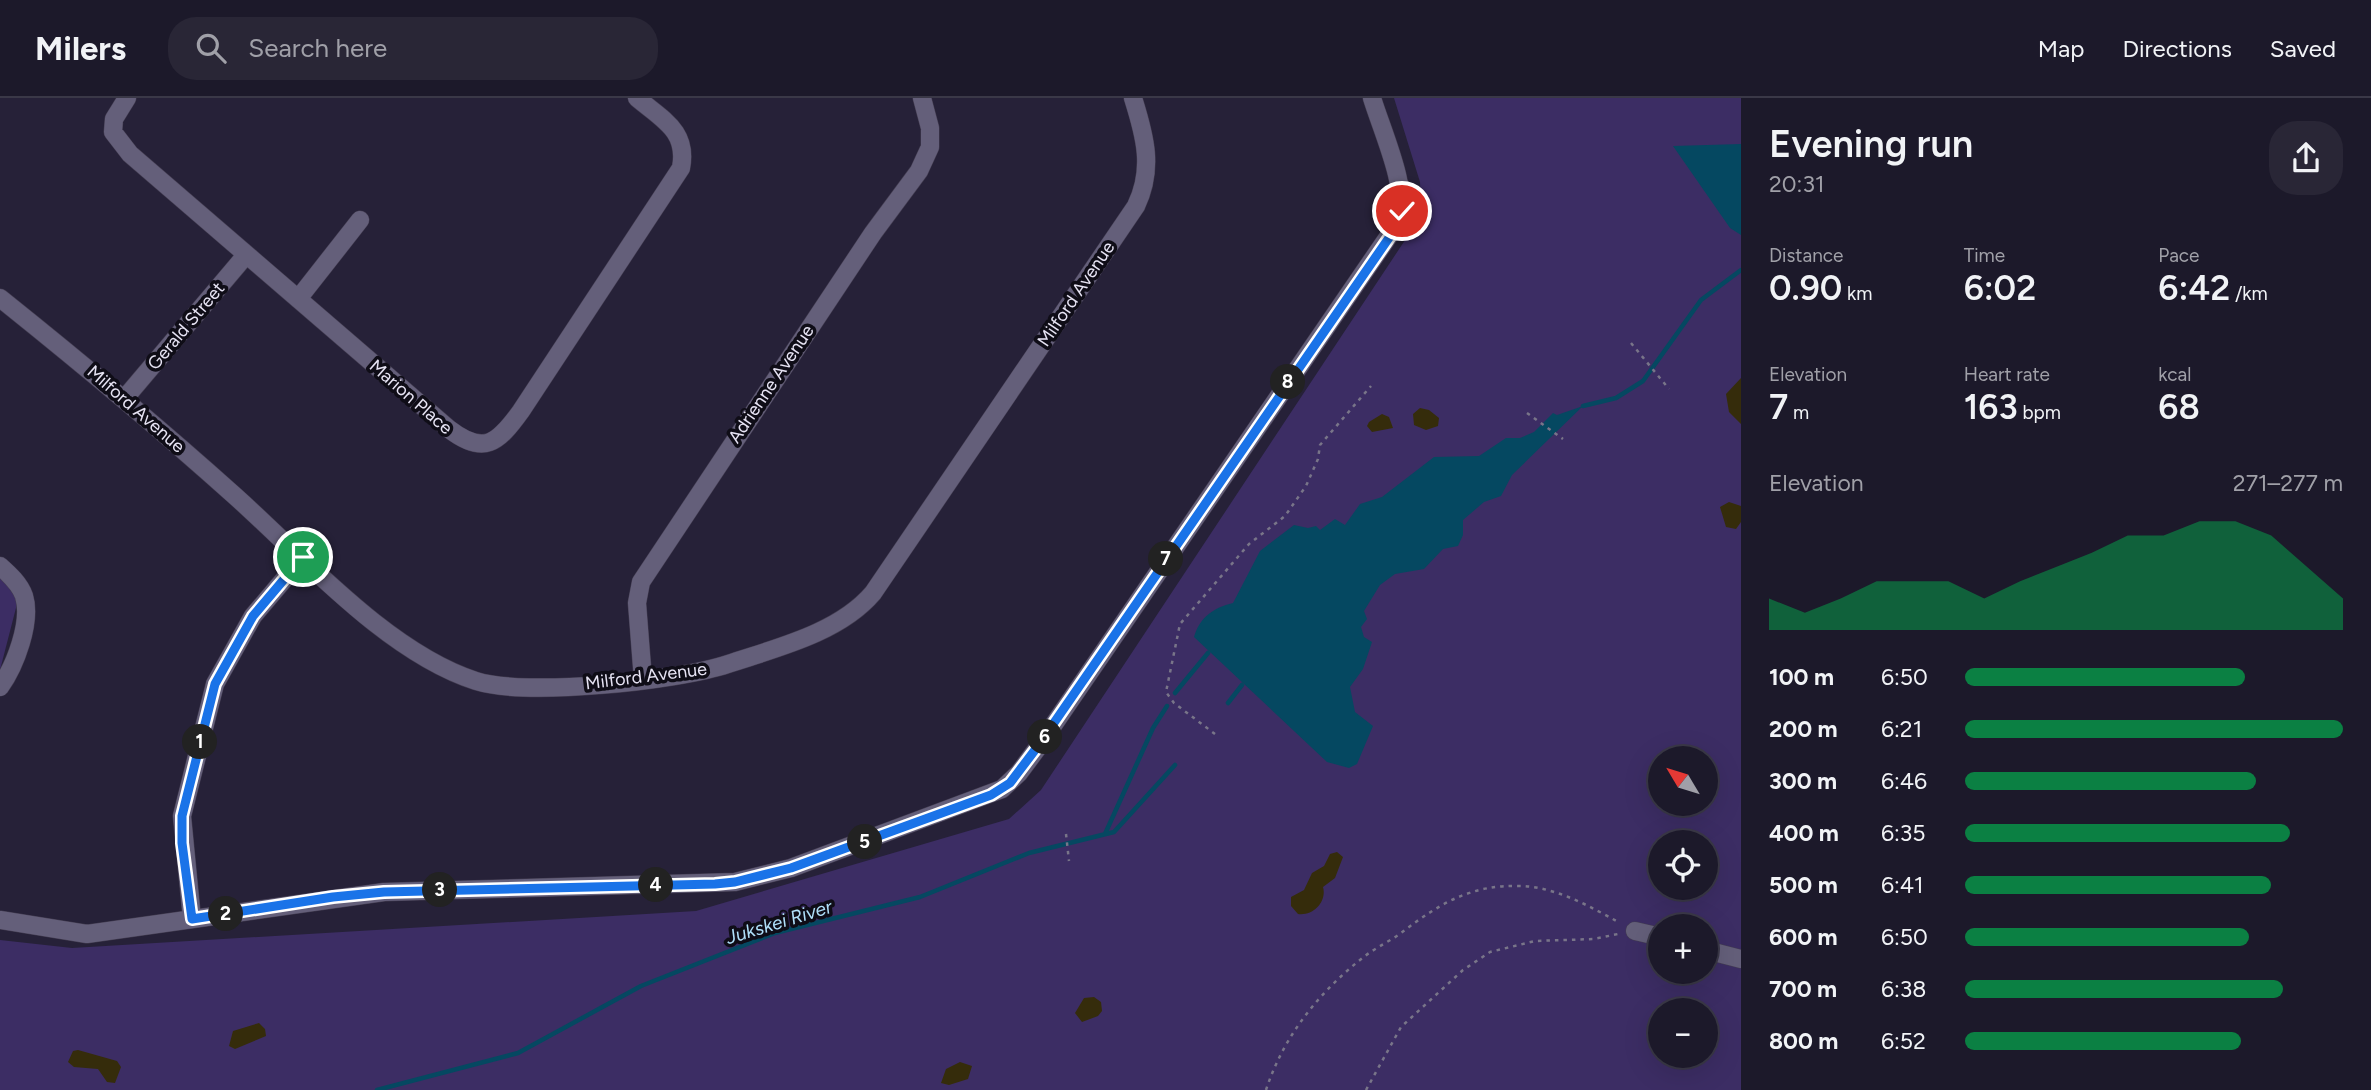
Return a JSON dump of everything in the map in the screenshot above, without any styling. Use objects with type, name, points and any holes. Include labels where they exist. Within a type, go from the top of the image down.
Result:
[{"type":"street","name":"Marion Place","points":[[127,98],[114,119],[113,132],[117,141],[465,442],[480,445],[492,442],[505,433],[521,411],[681,168],[684,152],[682,140],[637,98]]},
{"type":"street","name":"Adrienne Avenue","points":[[643,680],[638,603],[641,582],[866,244],[919,171],[930,147],[930,128],[922,98]]},
{"type":"street","name":"Milford Avenue","points":[[0,298],[125,398],[303,557],[429,661],[478,682],[521,688],[643,680],[701,673],[818,631],[863,604],[1136,206],[1147,174],[1147,143],[1133,98]]},
{"type":"street","points":[[0,920],[88,934],[333,897],[384,892],[735,882],[791,868],[1002,789],[1019,773],[1038,746],[1399,221],[1402,211],[1400,190],[1372,98]]},
{"type":"street","points":[[298,299],[360,219]]},
{"type":"street","name":"Gerald Street","points":[[125,398],[246,255]]},
{"type":"street","points":[[192,919],[182,843],[182,816],[215,684],[253,616],[303,557]]},
{"type":"street","points":[[0,566],[24,596],[26,611],[11,668],[0,687]]},
{"type":"street","points":[[1635,931],[1648,934]]},
{"type":"street","points":[[1718,953],[1741,959]]},
{"type":"path","points":[[1631,343],[1669,389]]},
{"type":"path","points":[[1215,734],[1174,703],[1166,692],[1180,624],[1249,544],[1285,516],[1306,486],[1318,459],[1320,445],[1371,386]]},
{"type":"path","points":[[1527,413],[1563,439]]},
{"type":"path","points":[[1066,834],[1069,861]]},
{"type":"path","points":[[1266,1090],[1296,1027],[1314,1002],[1368,954],[1448,900],[1493,887],[1524,886],[1548,891],[1594,908],[1635,931]]},
{"type":"path","points":[[1366,1090],[1401,1027],[1463,970],[1490,952],[1535,942],[1594,939],[1635,931]]},
{"type":"shaded area","points":[[1394,98],[1741,98],[1741,1090],[0,1090],[0,940],[72,948],[696,911],[1009,819],[1041,790],[1421,216],[1420,182]]},
{"type":"shaded area","points":[[0,576],[15,594],[17,604],[0,670]]},
{"type":"sand","points":[[1741,378],[1741,424],[1729,412],[1726,394]]},
{"type":"sand","points":[[1420,408],[1429,410],[1439,418],[1438,426],[1426,430],[1414,425],[1413,414]]},
{"type":"sand","points":[[1382,414],[1389,417],[1393,428],[1372,432],[1367,426],[1369,422]]},
{"type":"sand","points":[[1729,502],[1741,506],[1741,522],[1736,529],[1726,527],[1720,507]]},
{"type":"sand","points":[[1337,852],[1343,857],[1335,878],[1323,887],[1321,902],[1309,913],[1298,914],[1291,906],[1291,897],[1304,890],[1312,873],[1324,866],[1330,854]]},
{"type":"sand","points":[[1094,997],[1101,1002],[1102,1011],[1098,1016],[1082,1022],[1075,1013],[1084,998]]},
{"type":"sand","points":[[259,1023],[265,1029],[266,1036],[235,1049],[229,1046],[233,1031]]},
{"type":"sand","points":[[73,1051],[117,1061],[121,1067],[115,1083],[107,1082],[98,1069],[74,1067],[68,1062]]},
{"type":"sand","points":[[960,1062],[972,1066],[968,1079],[949,1085],[941,1083],[946,1069]]},
{"type":"water","points":[[1741,144],[1741,235],[1730,228],[1673,146]]},
{"type":"water","points":[[1583,406],[1512,475],[1501,496],[1484,502],[1463,520],[1463,535],[1458,546],[1443,549],[1424,569],[1395,574],[1380,585],[1364,611],[1367,619],[1361,627],[1364,637],[1372,642],[1363,669],[1350,687],[1355,712],[1373,726],[1357,764],[1349,768],[1327,762],[1194,637],[1208,614],[1233,603],[1260,551],[1294,525],[1308,528],[1316,526],[1320,530],[1335,519],[1345,525],[1360,504],[1382,497],[1434,457],[1479,456],[1506,438],[1520,438],[1534,432],[1553,413],[1557,415]]},
{"type":"waterway","points":[[1583,406],[1616,398],[1643,381],[1701,300],[1741,270]]},
{"type":"waterway","points":[[1175,693],[1208,653]]},
{"type":"waterway","points":[[1228,703],[1242,685]]},
{"type":"waterway","points":[[1105,834],[1153,728],[1167,706]]},
{"type":"waterway","name":"Jukskei River","points":[[377,1090],[518,1053],[641,986],[775,933],[920,897],[1029,853],[1114,832],[1175,765]]},
{"type":"route","points":[[303,557],[253,616],[237,640],[215,684],[182,816],[182,843],[192,919],[333,897],[384,892],[715,884],[735,882],[791,868],[991,795],[1010,783],[1393,232],[1402,211]]}]
